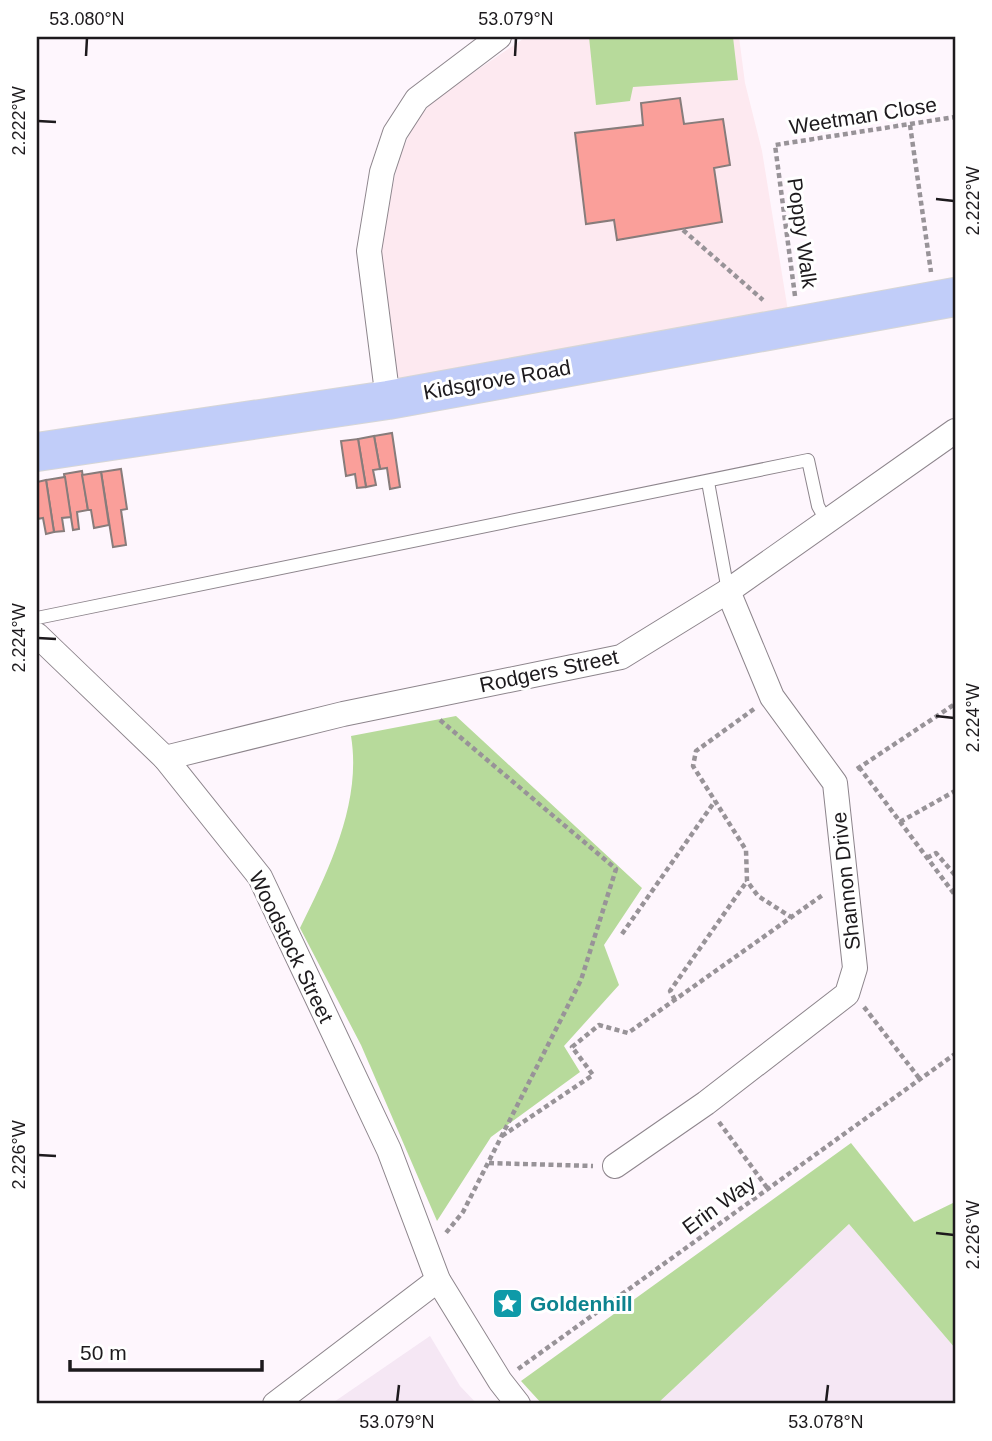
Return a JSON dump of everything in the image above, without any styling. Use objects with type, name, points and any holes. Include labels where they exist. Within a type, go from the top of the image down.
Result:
[{"type":"main road","name":"Kidsgrove Road","points":[[37,452],[388,400],[945,299]]},
{"type":"street","points":[[388,400],[369,251],[382,172],[395,133],[417,99],[499,37]]},
{"type":"street","name":"Rodgers Street","points":[[165,758],[416,699],[621,657],[729,591],[955,431]]},
{"type":"street","name":"Shannon Drive","points":[[729,591],[772,697],[835,783],[855,968],[849,987]]},
{"type":"street","name":"Woodstock Street","points":[[37,635],[165,758],[260,877],[390,1150],[438,1280],[500,1381],[518,1404]]},
{"type":"street","points":[[615,1166],[706,1103],[847,994],[849,987]]},
{"type":"street","points":[[275,1404],[438,1280]]},
{"type":"lane","points":[[37,618],[492,522],[708,482],[808,460],[818,506],[827,522]]},
{"type":"lane","points":[[708,482],[729,591]]},
{"type":"path","name":"Weetman Close","points":[[775,145],[955,117]]},
{"type":"path","points":[[910,125],[945,299]]},
{"type":"path","name":"Poppy Walk","points":[[775,145],[796,325]]},
{"type":"path","points":[[683,230],[796,325]]},
{"type":"path","points":[[772,697],[696,751],[693,766],[746,850],[747,881],[758,896],[791,917]]},
{"type":"path","points":[[416,699],[616,869],[581,980],[463,1212],[429,1253]]},
{"type":"path","points":[[835,783],[955,704]]},
{"type":"path","points":[[859,767],[955,895]]},
{"type":"path","points":[[900,822],[955,791]]},
{"type":"path","points":[[622,934],[715,801]]},
{"type":"path","points":[[927,858],[936,853],[955,874]]},
{"type":"path","points":[[501,1137],[593,1075],[572,1047],[599,1025],[628,1033],[847,878]]},
{"type":"path","points":[[675,1000],[670,991],[747,881]]},
{"type":"path","points":[[849,987],[919,1077]]},
{"type":"path","name":"Erin Way","points":[[500,1381],[919,1077],[955,1054]]},
{"type":"path","points":[[706,1103],[768,1189]]},
{"type":"path","points":[[489,1163],[615,1166]]},
{"type":"shaded area","points":[[526,37],[739,37],[745,83],[762,151],[788,311],[397,387],[379,247],[399,158],[415,122],[436,98]]},
{"type":"shaded area","points":[[849,1224],[955,1348],[955,1404],[657,1404]]},
{"type":"shaded area","points":[[430,1336],[460,1386],[477,1404],[331,1404]]},
{"type":"green space","points":[[589,37],[733,37],[738,80],[633,87],[630,101],[596,105]]},
{"type":"green space","points":[[456,716],[642,888],[604,945],[619,985],[564,1046],[580,1072],[491,1137],[437,1221],[361,1045],[300,928],[332,859],[347,810],[352,786],[351,736]]},
{"type":"green space","points":[[851,1143],[914,1222],[955,1202],[955,1348],[849,1224],[657,1404],[542,1404],[521,1381]]},
{"type":"building","points":[[680,98],[684,124],[723,119],[730,165],[714,168],[722,222],[617,240],[614,220],[586,224],[575,133],[643,125],[641,103]]},
{"type":"building","points":[[392,433],[400,487],[390,489],[387,468],[380,469],[374,436]]},
{"type":"building","points":[[374,436],[380,469],[373,470],[376,485],[366,487],[358,439]]},
{"type":"building","points":[[358,439],[366,487],[357,488],[355,474],[346,476],[341,441]]},
{"type":"building","points":[[121,469],[127,509],[121,510],[126,545],[113,547],[101,472]]},
{"type":"building","points":[[82,471],[88,510],[77,512],[79,529],[73,530],[64,474]]},
{"type":"building","points":[[101,472],[109,525],[94,528],[82,475]]},
{"type":"building","points":[[65,477],[71,517],[62,518],[64,531],[54,532],[46,480]]},
{"type":"building","points":[[46,480],[54,532],[46,534],[43,518],[37,519],[37,482]]},
{"type":"place","name":"Goldenhill","points":[[507,1304]]}]
